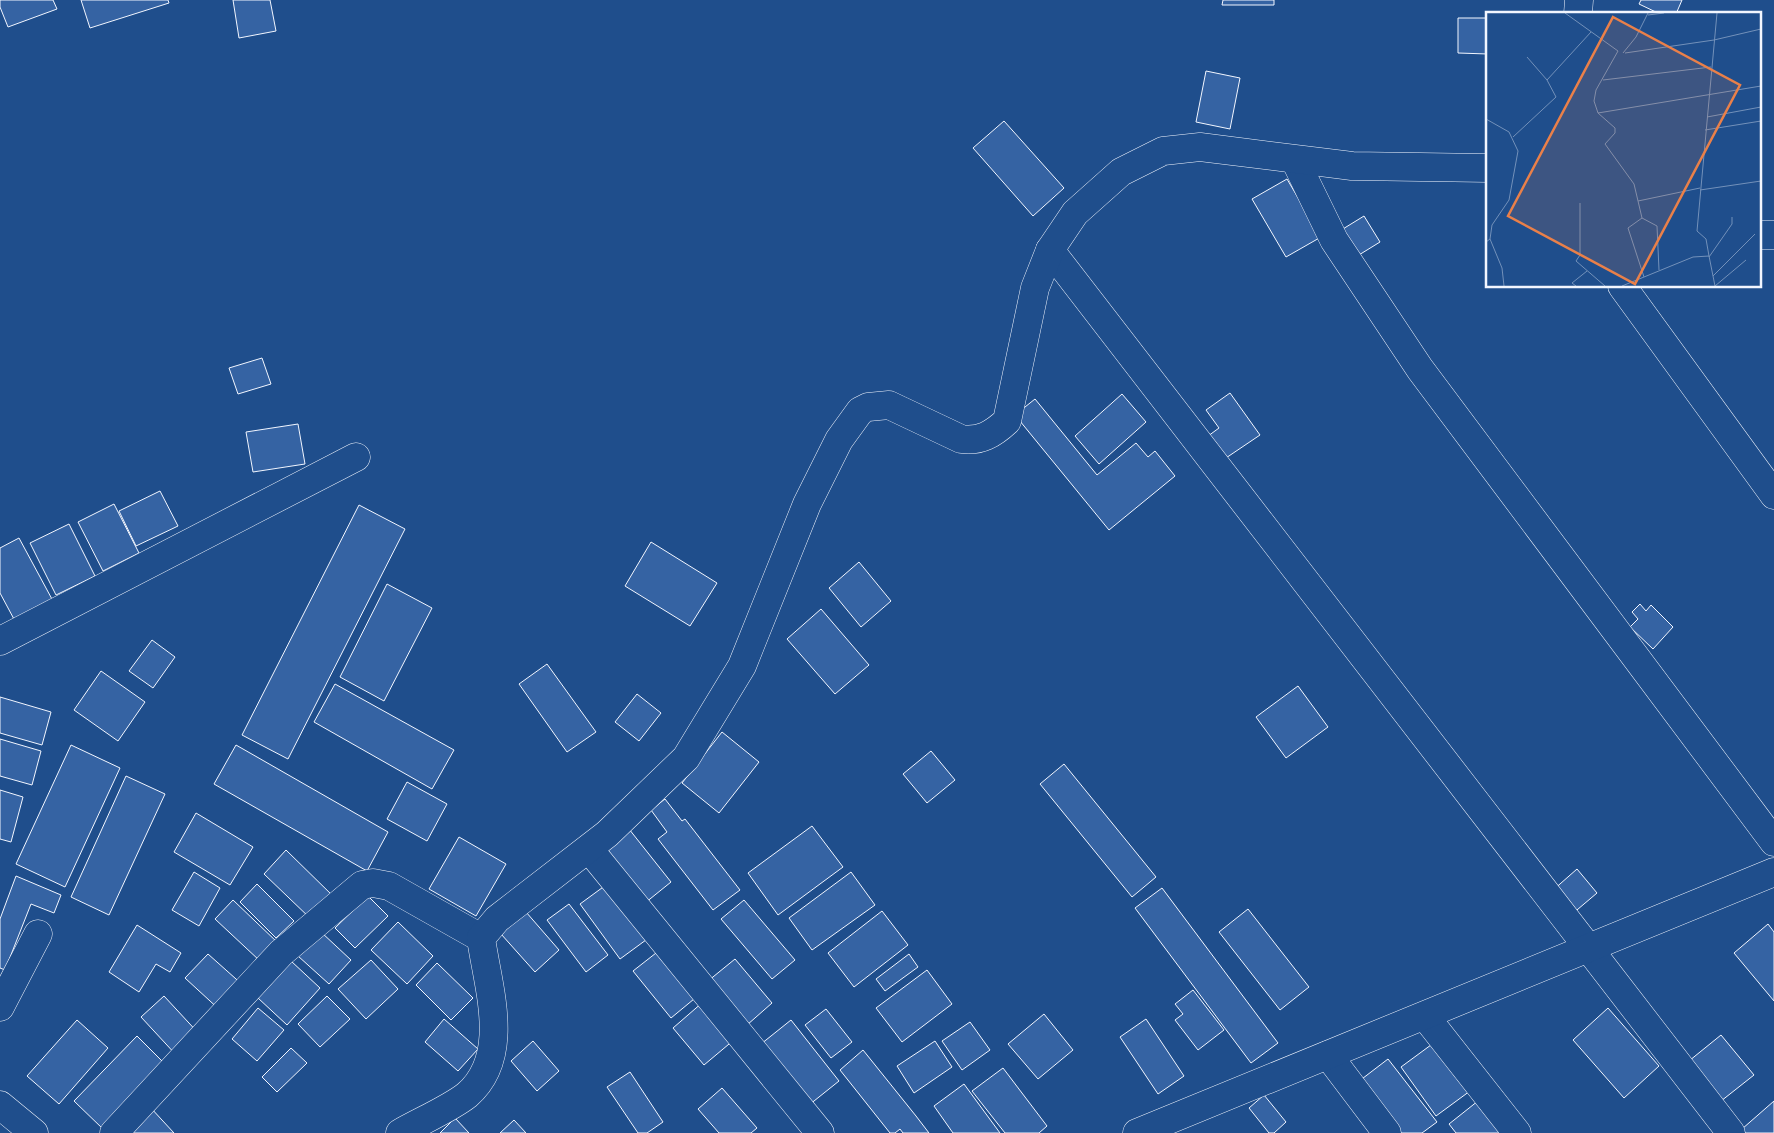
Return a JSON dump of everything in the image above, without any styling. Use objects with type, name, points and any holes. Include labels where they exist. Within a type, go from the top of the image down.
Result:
[{"type":"street","points":[[400,1133],[466,1095],[483,1076],[494,1048],[494,1021],[481,938],[497,919],[589,849],[678,765],[691,750],[742,666],[807,504],[839,440],[860,411],[868,406],[889,405],[961,439],[973,441],[998,430],[1007,421],[1035,288],[1050,250],[1075,213],[1088,201],[1121,172],[1163,151],[1200,147],[1352,166],[1486,168]]},
{"type":"street","points":[[1296,160],[1334,240],[1420,369],[1774,842]]},
{"type":"street","points":[[1050,250],[1731,1133]]},
{"type":"street","points":[[1623,288],[1774,495]]},
{"type":"street","points":[[0,641],[356,457]]},
{"type":"street","points":[[589,849],[820,1133]]},
{"type":"street","points":[[1137,1133],[1774,872]]},
{"type":"street","points":[[114,1133],[281,953],[362,885],[373,883],[389,886],[481,938]]},
{"type":"street","points":[[0,1007],[38,934]]},
{"type":"street","points":[[1425,1016],[1517,1133]]},
{"type":"street","points":[[1328,1056],[1387,1133]]},
{"type":"street","points":[[0,1104],[34,1133]]},
{"type":"building","points":[[0,0],[53,0],[57,9],[8,27],[0,7]]},
{"type":"building","points":[[81,0],[168,0],[169,3],[90,28]]},
{"type":"building","points":[[233,0],[270,0],[276,31],[239,38]]},
{"type":"building","points":[[1223,0],[1274,0],[1274,5],[1222,5]]},
{"type":"building","points":[[1641,0],[1682,0],[1677,12],[1656,12],[1639,4]]},
{"type":"building","points":[[1458,18],[1486,18],[1486,54],[1458,53]]},
{"type":"building","points":[[1206,71],[1240,78],[1230,129],[1196,122]]},
{"type":"building","points":[[1004,121],[1064,188],[1033,216],[973,148]]},
{"type":"building","points":[[1287,179],[1321,237],[1286,257],[1252,199]]},
{"type":"building","points":[[1364,216],[1380,242],[1354,258],[1338,232]]},
{"type":"building","points":[[262,358],[271,384],[238,394],[229,368]]},
{"type":"building","points":[[1230,393],[1260,435],[1220,462],[1204,439],[1219,428],[1206,410]]},
{"type":"building","points":[[1122,394],[1146,422],[1099,464],[1075,436]]},
{"type":"building","points":[[1035,399],[1097,475],[1136,443],[1148,457],[1155,451],[1175,476],[1109,530],[1015,415]]},
{"type":"building","points":[[298,424],[305,464],[253,472],[246,432]]},
{"type":"building","points":[[160,491],[178,526],[136,546],[119,511]]},
{"type":"building","points":[[114,504],[139,553],[103,571],[78,522]]},
{"type":"building","points":[[359,505],[405,529],[288,759],[242,735]]},
{"type":"building","points":[[69,524],[95,576],[56,595],[30,543]]},
{"type":"building","points":[[19,538],[53,601],[15,621],[0,593],[0,548]]},
{"type":"building","points":[[651,542],[717,583],[690,626],[625,586]]},
{"type":"building","points":[[859,562],[891,601],[861,627],[829,588]]},
{"type":"building","points":[[387,584],[432,608],[384,701],[340,677]]},
{"type":"building","points":[[1640,604],[1646,611],[1651,605],[1673,627],[1653,649],[1630,627],[1638,619],[1632,612]]},
{"type":"building","points":[[821,609],[869,665],[835,694],[787,639]]},
{"type":"building","points":[[152,640],[175,657],[153,688],[129,671]]},
{"type":"building","points":[[547,664],[596,732],[567,752],[519,684]]},
{"type":"building","points":[[101,671],[145,702],[118,741],[74,710]]},
{"type":"building","points":[[335,684],[454,750],[432,789],[314,722]]},
{"type":"building","points":[[1298,686],[1328,727],[1286,758],[1256,717]]},
{"type":"building","points":[[637,694],[661,713],[639,741],[615,722]]},
{"type":"building","points":[[0,697],[51,712],[42,745],[0,733]]},
{"type":"building","points":[[722,732],[759,762],[719,813],[682,783]]},
{"type":"building","points":[[0,739],[41,751],[32,785],[0,776]]},
{"type":"building","points":[[71,745],[120,768],[65,887],[16,864]]},
{"type":"building","points":[[236,745],[388,832],[367,871],[214,784]]},
{"type":"building","points":[[931,751],[955,780],[927,803],[903,774]]},
{"type":"building","points":[[1064,764],[1156,877],[1132,897],[1040,784]]},
{"type":"building","points":[[126,776],[165,794],[109,915],[71,897]]},
{"type":"building","points":[[407,782],[447,804],[427,841],[387,819]]},
{"type":"building","points":[[0,790],[23,797],[11,842],[0,839]]},
{"type":"building","points":[[665,799],[682,821],[685,819],[740,890],[713,910],[658,839],[667,832],[651,810]]},
{"type":"building","points":[[196,813],[253,847],[230,885],[174,852]]},
{"type":"building","points":[[812,826],[843,867],[778,915],[748,873]]},
{"type":"building","points":[[629,829],[671,882],[645,903],[603,849]]},
{"type":"building","points":[[459,837],[506,864],[476,916],[429,889]]},
{"type":"building","points":[[286,850],[334,897],[312,920],[264,874]]},
{"type":"building","points":[[1577,869],[1597,893],[1571,915],[1552,891]]},
{"type":"building","points":[[194,872],[220,888],[199,926],[172,910]]},
{"type":"building","points":[[851,872],[875,905],[812,950],[789,918]]},
{"type":"building","points":[[16,876],[61,895],[54,913],[31,904],[5,970],[0,968],[0,919]]},
{"type":"building","points":[[610,882],[650,937],[620,959],[580,904]]},
{"type":"building","points":[[257,884],[294,921],[276,938],[240,902]]},
{"type":"building","points":[[1162,888],[1278,1043],[1251,1063],[1135,908]]},
{"type":"building","points":[[368,896],[388,916],[355,948],[335,928]]},
{"type":"building","points":[[233,900],[278,943],[260,961],[215,919]]},
{"type":"building","points":[[744,900],[795,960],[772,979],[721,919]]},
{"type":"building","points":[[569,904],[608,955],[586,972],[547,920]]},
{"type":"building","points":[[1248,909],[1309,987],[1280,1010],[1219,932]]},
{"type":"building","points":[[882,911],[908,945],[854,987],[828,953]]},
{"type":"building","points":[[526,912],[559,950],[535,972],[501,934]]},
{"type":"building","points":[[398,922],[433,956],[407,984],[371,950]]},
{"type":"building","points":[[1768,924],[1774,932],[1774,1001],[1734,953]]},
{"type":"building","points":[[137,925],[181,953],[170,972],[156,964],[139,992],[109,972]]},
{"type":"building","points":[[321,932],[351,960],[329,984],[298,956]]},
{"type":"building","points":[[656,953],[694,999],[671,1018],[633,971]]},
{"type":"building","points":[[208,954],[245,987],[222,1012],[185,978]]},
{"type":"building","points":[[909,954],[918,967],[885,991],[876,979]]},
{"type":"building","points":[[735,959],[772,1003],[747,1025],[708,981]]},
{"type":"building","points":[[371,960],[398,989],[366,1019],[338,989]]},
{"type":"building","points":[[291,961],[320,988],[287,1025],[258,998]]},
{"type":"building","points":[[437,963],[473,998],[451,1020],[416,985]]},
{"type":"building","points":[[927,970],[952,1004],[902,1042],[876,1008]]},
{"type":"building","points":[[1193,990],[1224,1030],[1198,1050],[1175,1020],[1183,1014],[1175,1004]]},
{"type":"building","points":[[164,996],[201,1036],[178,1057],[141,1017]]},
{"type":"building","points":[[327,996],[350,1019],[320,1047],[298,1024]]},
{"type":"building","points":[[703,1002],[735,1039],[704,1065],[673,1028]]},
{"type":"building","points":[[258,1008],[284,1030],[257,1061],[232,1039]]},
{"type":"building","points":[[1608,1008],[1659,1066],[1624,1098],[1573,1040]]},
{"type":"building","points":[[826,1009],[852,1042],[831,1058],[805,1025]]},
{"type":"building","points":[[1044,1014],[1073,1050],[1038,1079],[1008,1044]]},
{"type":"building","points":[[444,1019],[478,1049],[458,1071],[425,1042]]},
{"type":"building","points":[[1146,1019],[1184,1076],[1158,1094],[1120,1037]]},
{"type":"building","points":[[77,1020],[108,1048],[59,1104],[27,1076]]},
{"type":"building","points":[[791,1020],[839,1081],[809,1105],[761,1044]]},
{"type":"building","points":[[970,1022],[990,1050],[962,1070],[942,1041]]},
{"type":"building","points":[[1721,1035],[1754,1075],[1716,1105],[1684,1065]]},
{"type":"building","points":[[137,1036],[165,1064],[103,1129],[74,1101]]},
{"type":"building","points":[[533,1041],[559,1071],[537,1091],[511,1061]]},
{"type":"building","points":[[935,1041],[952,1067],[914,1093],[897,1066]]},
{"type":"building","points":[[1435,1042],[1470,1091],[1436,1116],[1401,1067]]},
{"type":"building","points":[[291,1048],[307,1063],[277,1092],[262,1077]]},
{"type":"building","points":[[863,1050],[929,1133],[903,1133],[900,1129],[895,1133],[890,1133],[840,1070]]},
{"type":"building","points":[[1388,1059],[1437,1122],[1422,1133],[1391,1133],[1354,1085]]},
{"type":"building","points":[[1003,1068],[1047,1126],[1039,1133],[1005,1133],[972,1091]]},
{"type":"building","points":[[630,1072],[663,1122],[647,1133],[638,1133],[607,1087]]},
{"type":"building","points":[[964,1084],[1000,1133],[953,1133],[934,1106]]},
{"type":"building","points":[[722,1088],[757,1128],[751,1133],[719,1133],[698,1109]]},
{"type":"building","points":[[1264,1095],[1286,1122],[1274,1133],[1269,1133],[1249,1108]]},
{"type":"building","points":[[1483,1097],[1507,1133],[1456,1133],[1449,1124]]},
{"type":"building","points":[[1774,1101],[1774,1133],[1745,1133],[1742,1129]]},
{"type":"building","points":[[150,1107],[174,1133],[123,1133]]},
{"type":"building","points":[[455,1118],[469,1133],[440,1133]]},
{"type":"building","points":[[514,1120],[526,1133],[500,1133]]}]
